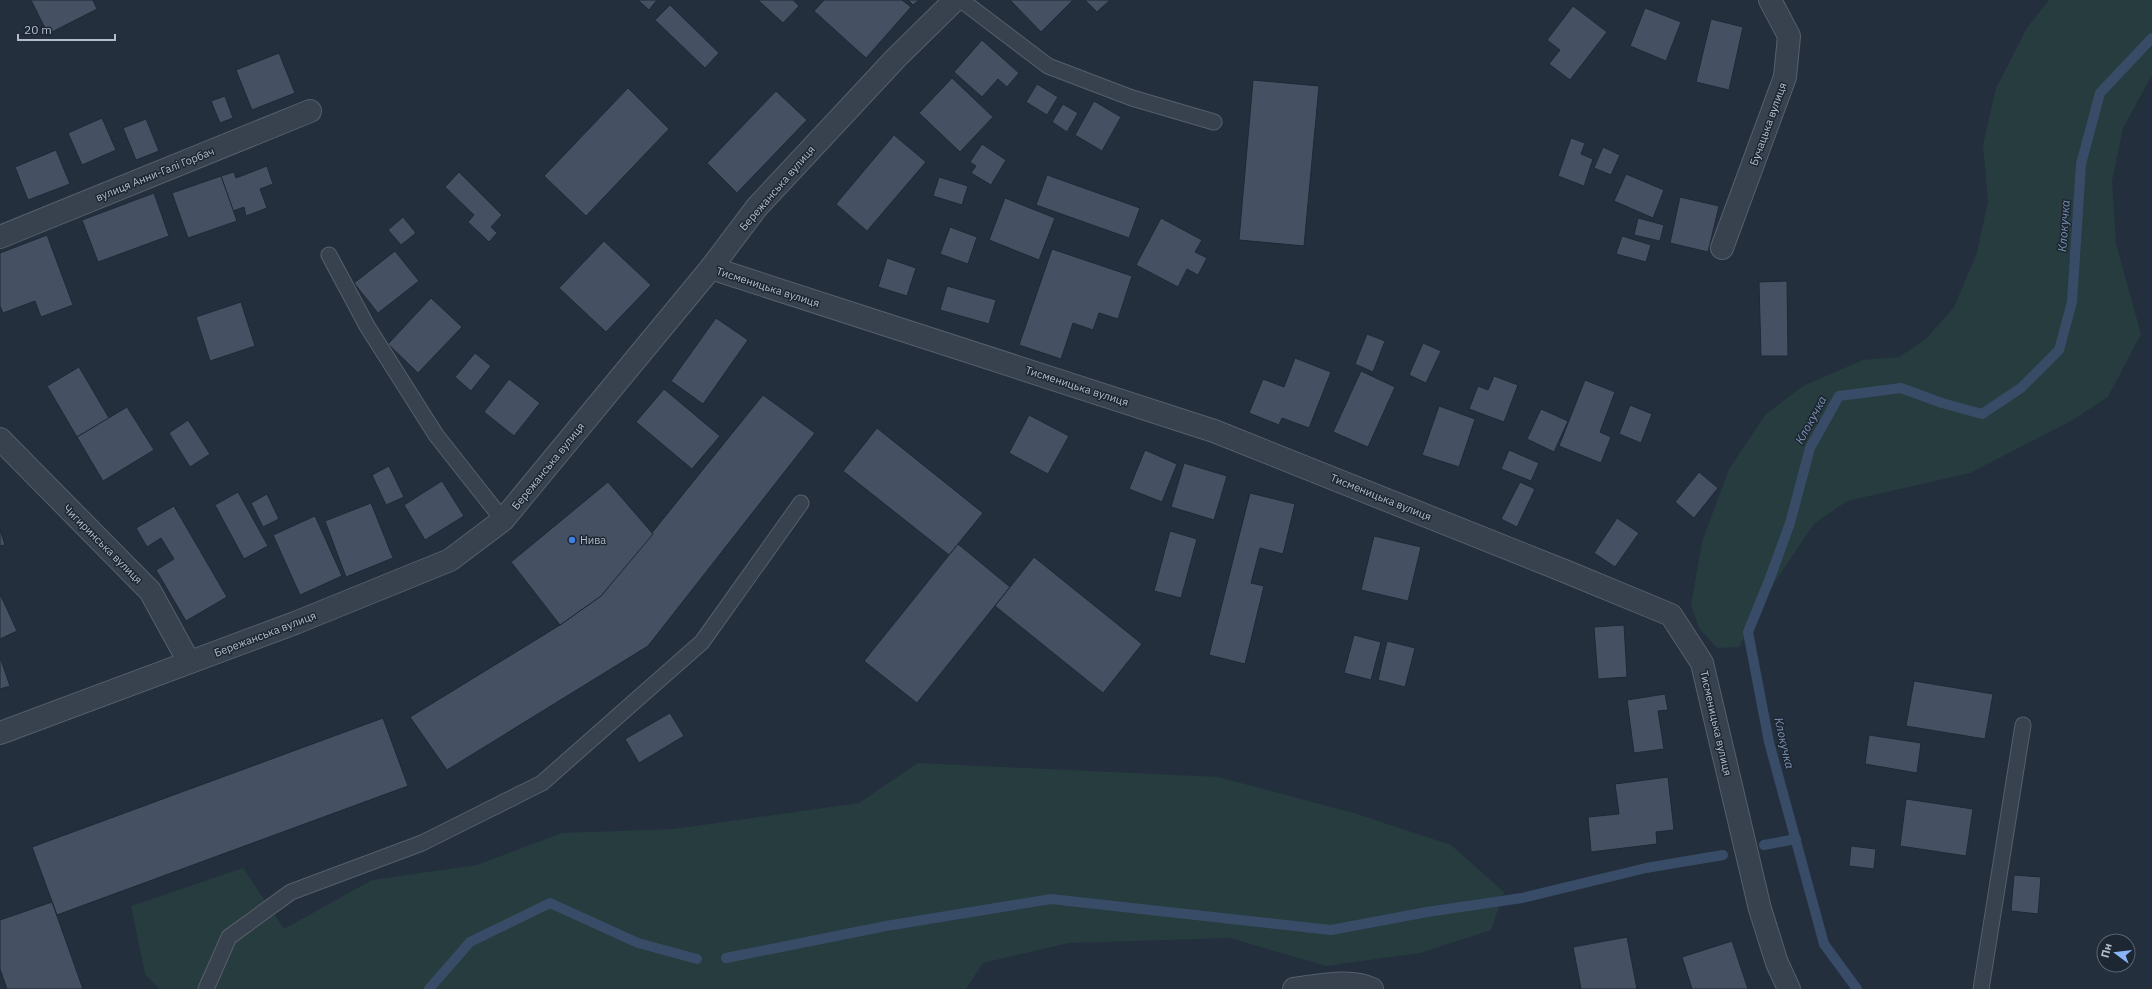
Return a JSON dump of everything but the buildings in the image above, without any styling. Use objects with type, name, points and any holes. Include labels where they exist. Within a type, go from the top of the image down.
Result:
[{"type":"street","name":"Бережанська вулиця","points":[[0,733],[295,623],[450,560],[504,520],[711,268],[757,207],[896,58],[955,0]]},
{"type":"street","name":"Бучацька вулиця","points":[[1722,248],[1786,77],[1789,36],[1770,0]]},
{"type":"street","name":"вулиця Анни-Галі Горбач","points":[[0,237],[310,111]]},
{"type":"street","name":"Тисменицька вулиця","points":[[711,268],[1214,431],[1671,615],[1702,663],[1760,909],[1777,963],[1789,989]]},
{"type":"street","name":"Чигиринська вулиця","points":[[0,439],[150,591],[189,662]]},
{"type":"street","points":[[1294,989],[1338,983],[1367,986],[1372,989]]},
{"type":"lane","points":[[961,0],[1048,66],[1132,98],[1214,122]]},
{"type":"lane","points":[[329,255],[367,326],[436,435],[504,520]]},
{"type":"lane","points":[[206,989],[229,937],[291,892],[422,843],[542,783],[702,642],[801,504]]},
{"type":"lane","points":[[1981,989],[2023,724]]},
{"type":"green space","points":[[2049,0],[2152,0],[2152,75],[2123,128],[2112,181],[2116,244],[2141,334],[2108,397],[2071,421],[1970,473],[1847,501],[1814,524],[1774,583],[1739,647],[1717,648],[1699,628],[1691,605],[1702,542],[1729,469],[1766,414],[1803,386],[1863,360],[1899,357],[1927,338],[1954,307],[1977,253],[1988,201],[1983,145],[1996,88],[2027,28]]},
{"type":"green space","points":[[918,763],[1218,777],[1354,813],[1451,845],[1504,892],[1491,930],[1420,953],[1326,966],[1230,938],[1069,943],[983,963],[966,989],[159,989],[145,974],[131,906],[243,868],[284,929],[372,880],[477,865],[562,833],[674,829],[859,803]]},
{"type":"waterway","name":"Клокучка","points":[[1857,989],[1824,944],[1769,742],[1748,632],[1790,523],[1810,448],[1839,396],[1901,388],[1942,403],[1982,414],[2021,388],[2059,350],[2072,302],[2081,164],[2100,93],[2152,38]]},
{"type":"waterway","points":[[1764,845],[1796,839]]},
{"type":"waterway","points":[[726,958],[886,926],[1051,899],[1331,930],[1427,912],[1522,898],[1646,868],[1723,855]]},
{"type":"waterway","points":[[429,989],[470,942],[550,903],[638,943],[697,959]]},
{"type":"place","name":"Нива","points":[[572,540]]}]
